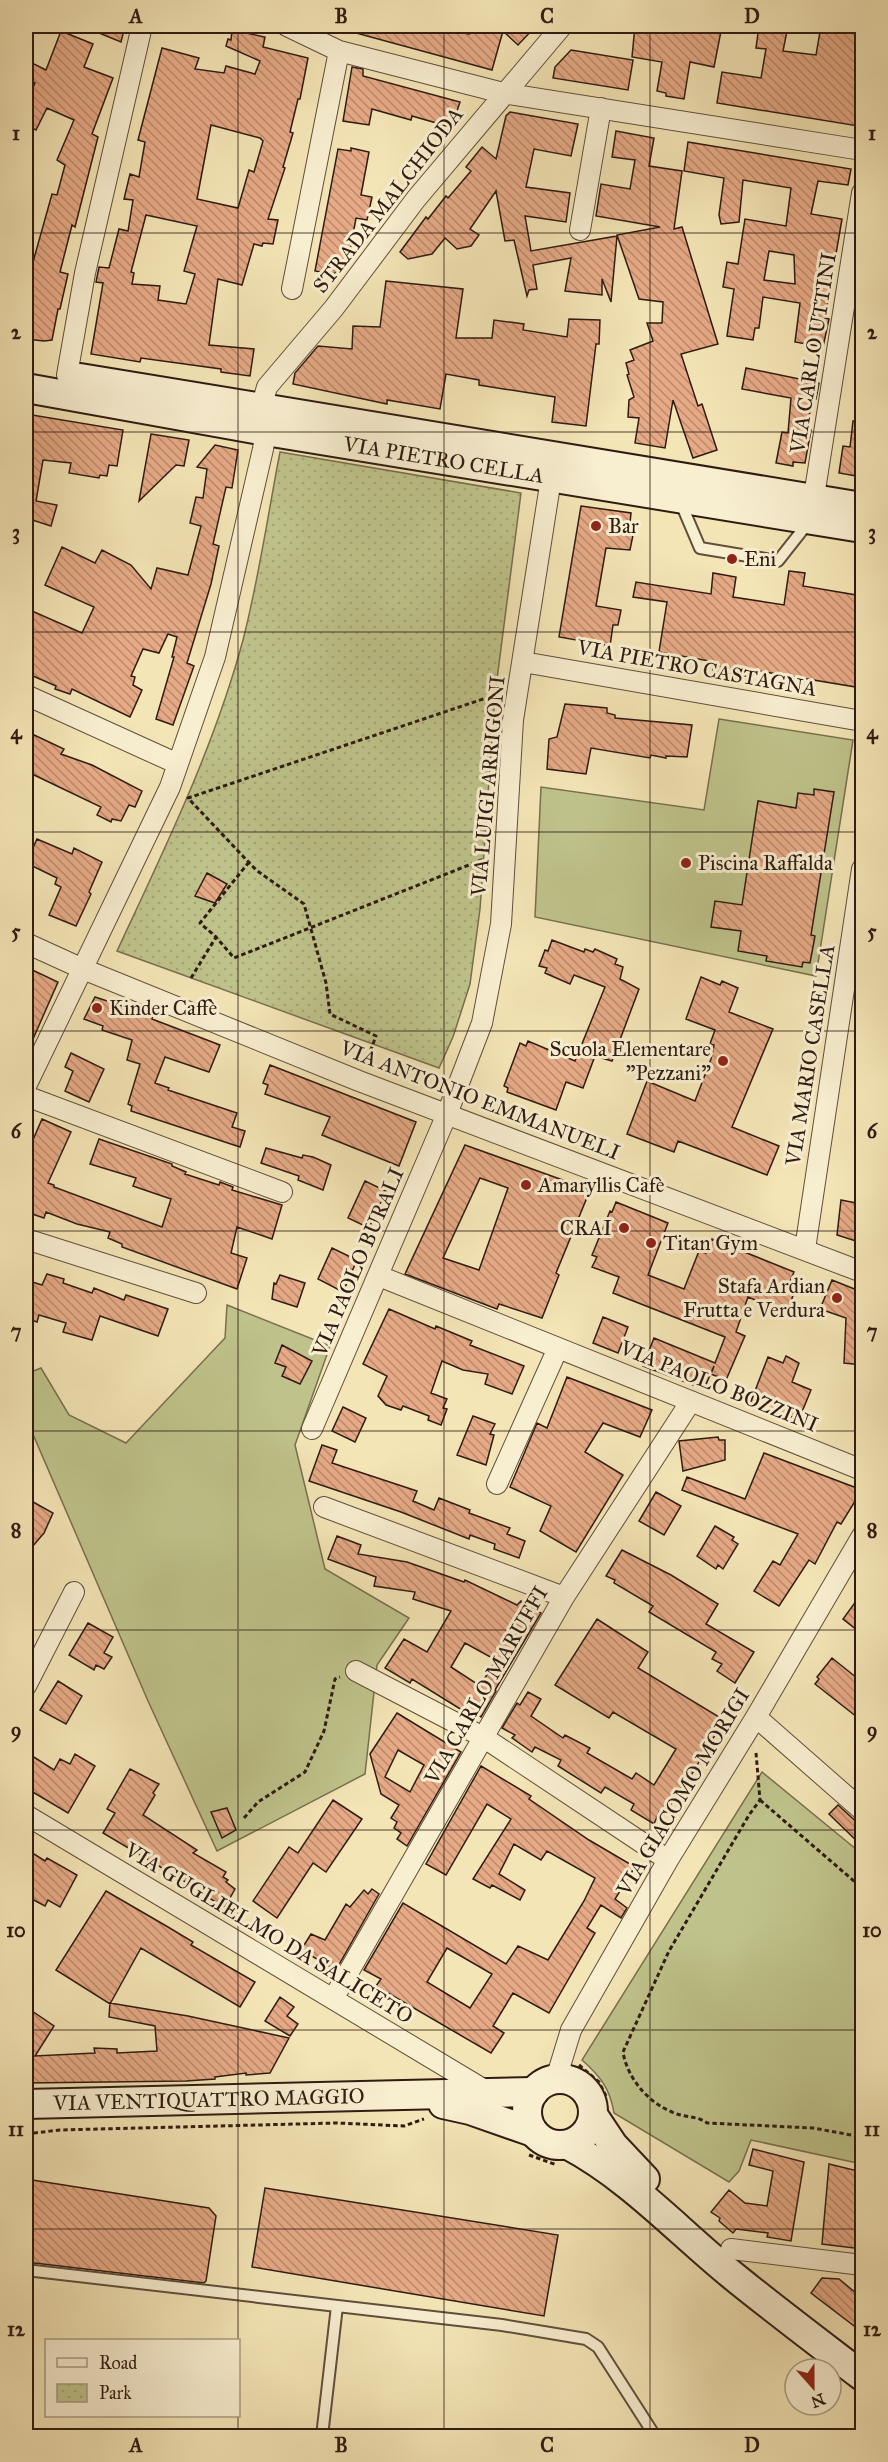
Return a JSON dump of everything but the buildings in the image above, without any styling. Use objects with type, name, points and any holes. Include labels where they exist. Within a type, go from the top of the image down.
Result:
[{"type":"main road","name":"VIA PIETRO CELLA","points":[[26,369],[67,375],[263,419]]},
{"type":"main road","name":"VIA PIETRO CELLA","points":[[26,388],[263,419],[553,466],[812,510],[862,528]]},
{"type":"main road","name":"VIA PIETRO CELLA","points":[[553,466],[680,500],[812,510],[862,507]]},
{"type":"main road","name":"VIA VENTIQUATTRO MAGGIO","points":[[26,2104],[488,2092],[545,2085],[568,2079],[578,2083],[586,2091],[592,2101],[594,2115],[612,2145],[652,2186],[731,2262],[862,2376]]},
{"type":"main road","points":[[533,2132],[528,2121],[527,2110],[545,2085]]},
{"type":"main road","name":"VIA VENTIQUATTRO MAGGIO","points":[[394,2094],[470,2110],[533,2132],[548,2143],[568,2145],[598,2161],[731,2262],[862,2352]]},
{"type":"main road","points":[[568,2145],[587,2133],[594,2115]]},
{"type":"main road","points":[[731,2262],[862,2366]]},
{"type":"street","points":[[67,375],[85,273],[142,26]]},
{"type":"street","points":[[287,26],[339,51],[503,93],[862,150]]},
{"type":"street","name":"STRADA MALCHIODA","points":[[26,1086],[170,787],[215,657],[263,419],[267,387],[334,308],[416,199],[503,93],[562,26]]},
{"type":"street","points":[[292,288],[339,51]]},
{"type":"street","points":[[580,230],[601,108]]},
{"type":"street","name":"VIA CARLO UTTINI","points":[[812,510],[862,193]]},
{"type":"street","name":"VIA LUIGI ARRIGONI","points":[[447,1114],[482,1023],[501,924],[513,720],[553,466]]},
{"type":"street","name":"VIA PIETRO CASTAGNA","points":[[523,662],[862,721]]},
{"type":"street","points":[[26,695],[178,764]]},
{"type":"street","name":"VIA MARIO CASELLA","points":[[806,1249],[862,869]]},
{"type":"street","name":"VIA ANTONIO EMMANUELI","points":[[26,943],[83,969],[359,1081],[862,1272]]},
{"type":"street","points":[[26,1096],[282,1192]]},
{"type":"street","name":"VIA PAOLO BURALI","points":[[312,1429],[447,1114]]},
{"type":"street","points":[[26,1239],[196,1293]]},
{"type":"street","name":"VIA PAOLO BOZZINI","points":[[379,1276],[862,1470]]},
{"type":"street","points":[[497,1484],[558,1348]]},
{"type":"street","name":"VIA CARLO MARUFFI","points":[[333,1999],[564,1597],[691,1401]]},
{"type":"street","points":[[324,1507],[564,1597]]},
{"type":"street","name":"VIA GIACOMO MORIGI","points":[[545,2085],[571,2030],[668,1860],[755,1719],[862,1536]]},
{"type":"street","points":[[26,1686],[74,1592]]},
{"type":"street","points":[[356,1671],[483,1737],[668,1860]]},
{"type":"street","points":[[755,1719],[862,1810]]},
{"type":"street","name":"VIA GUGLIELMO DA SALICETO","points":[[26,1815],[488,2092]]},
{"type":"street","name":"VIA VENTIQUATTRO MAGGIO","points":[[731,2262],[862,2265]]},
{"type":"lane","points":[[680,500],[700,548],[778,561],[812,510]]},
{"type":"lane","points":[[26,2270],[502,2325],[586,2339],[598,2347],[655,2436]]},
{"type":"lane","points":[[322,2436],[337,2306]]},
{"type":"path","points":[[359,1081],[376,1036],[330,1014],[326,983],[304,904],[249,862],[188,798],[495,695]]},
{"type":"path","points":[[249,862],[200,923],[216,936],[234,958],[483,859]]},
{"type":"path","points":[[191,978],[216,936]]},
{"type":"path","points":[[244,1818],[258,1802],[305,1772],[324,1731],[335,1679],[356,1671]]},
{"type":"path","points":[[755,1719],[760,1800],[748,1815],[669,1951],[623,2052],[625,2065],[638,2086],[663,2108],[673,2113],[699,2117],[707,2124],[794,2126],[862,2137]]},
{"type":"path","points":[[760,1800],[862,1888]]},
{"type":"path","points":[[26,2134],[60,2130],[337,2123],[404,2126],[424,2119]]},
{"type":"green space","points":[[280,452],[521,493],[495,695],[480,909],[470,984],[453,1037],[439,1068],[117,951],[187,798],[218,720],[243,640],[254,593]]},
{"type":"green space","name":"Piscina Raffalda","points":[[719,719],[853,740],[816,976],[535,917],[541,787],[704,810]]},
{"type":"green space","points":[[227,1305],[330,1346],[295,1445],[325,1569],[409,1618],[377,1665],[365,1774],[217,1851],[148,1701],[26,1418],[26,1374],[41,1368],[69,1415],[126,1443],[225,1338]]},
{"type":"green space","points":[[762,1772],[862,1854],[862,2164],[751,2140],[739,2171],[729,2182],[614,2113],[610,2096],[603,2083],[582,2060]]},
{"type":"place","name":"Bar","points":[[596,526]]},
{"type":"place","name":"Eni","points":[[732,559]]},
{"type":"place","name":"Piscina Raffalda","points":[[686,863]]},
{"type":"place","name":"Kinder Caffè","points":[[97,1008]]},
{"type":"place","name":"Scuola Elementare \"Pezzani\"","points":[[723,1061]]},
{"type":"place","name":"Amaryllis Cafè","points":[[526,1185]]},
{"type":"place","name":"CRAI","points":[[624,1228]]},
{"type":"place","name":"Titan Gym","points":[[651,1243]]},
{"type":"place","name":"Stafa Ardian Frutta e Verdura","points":[[837,1298]]}]
